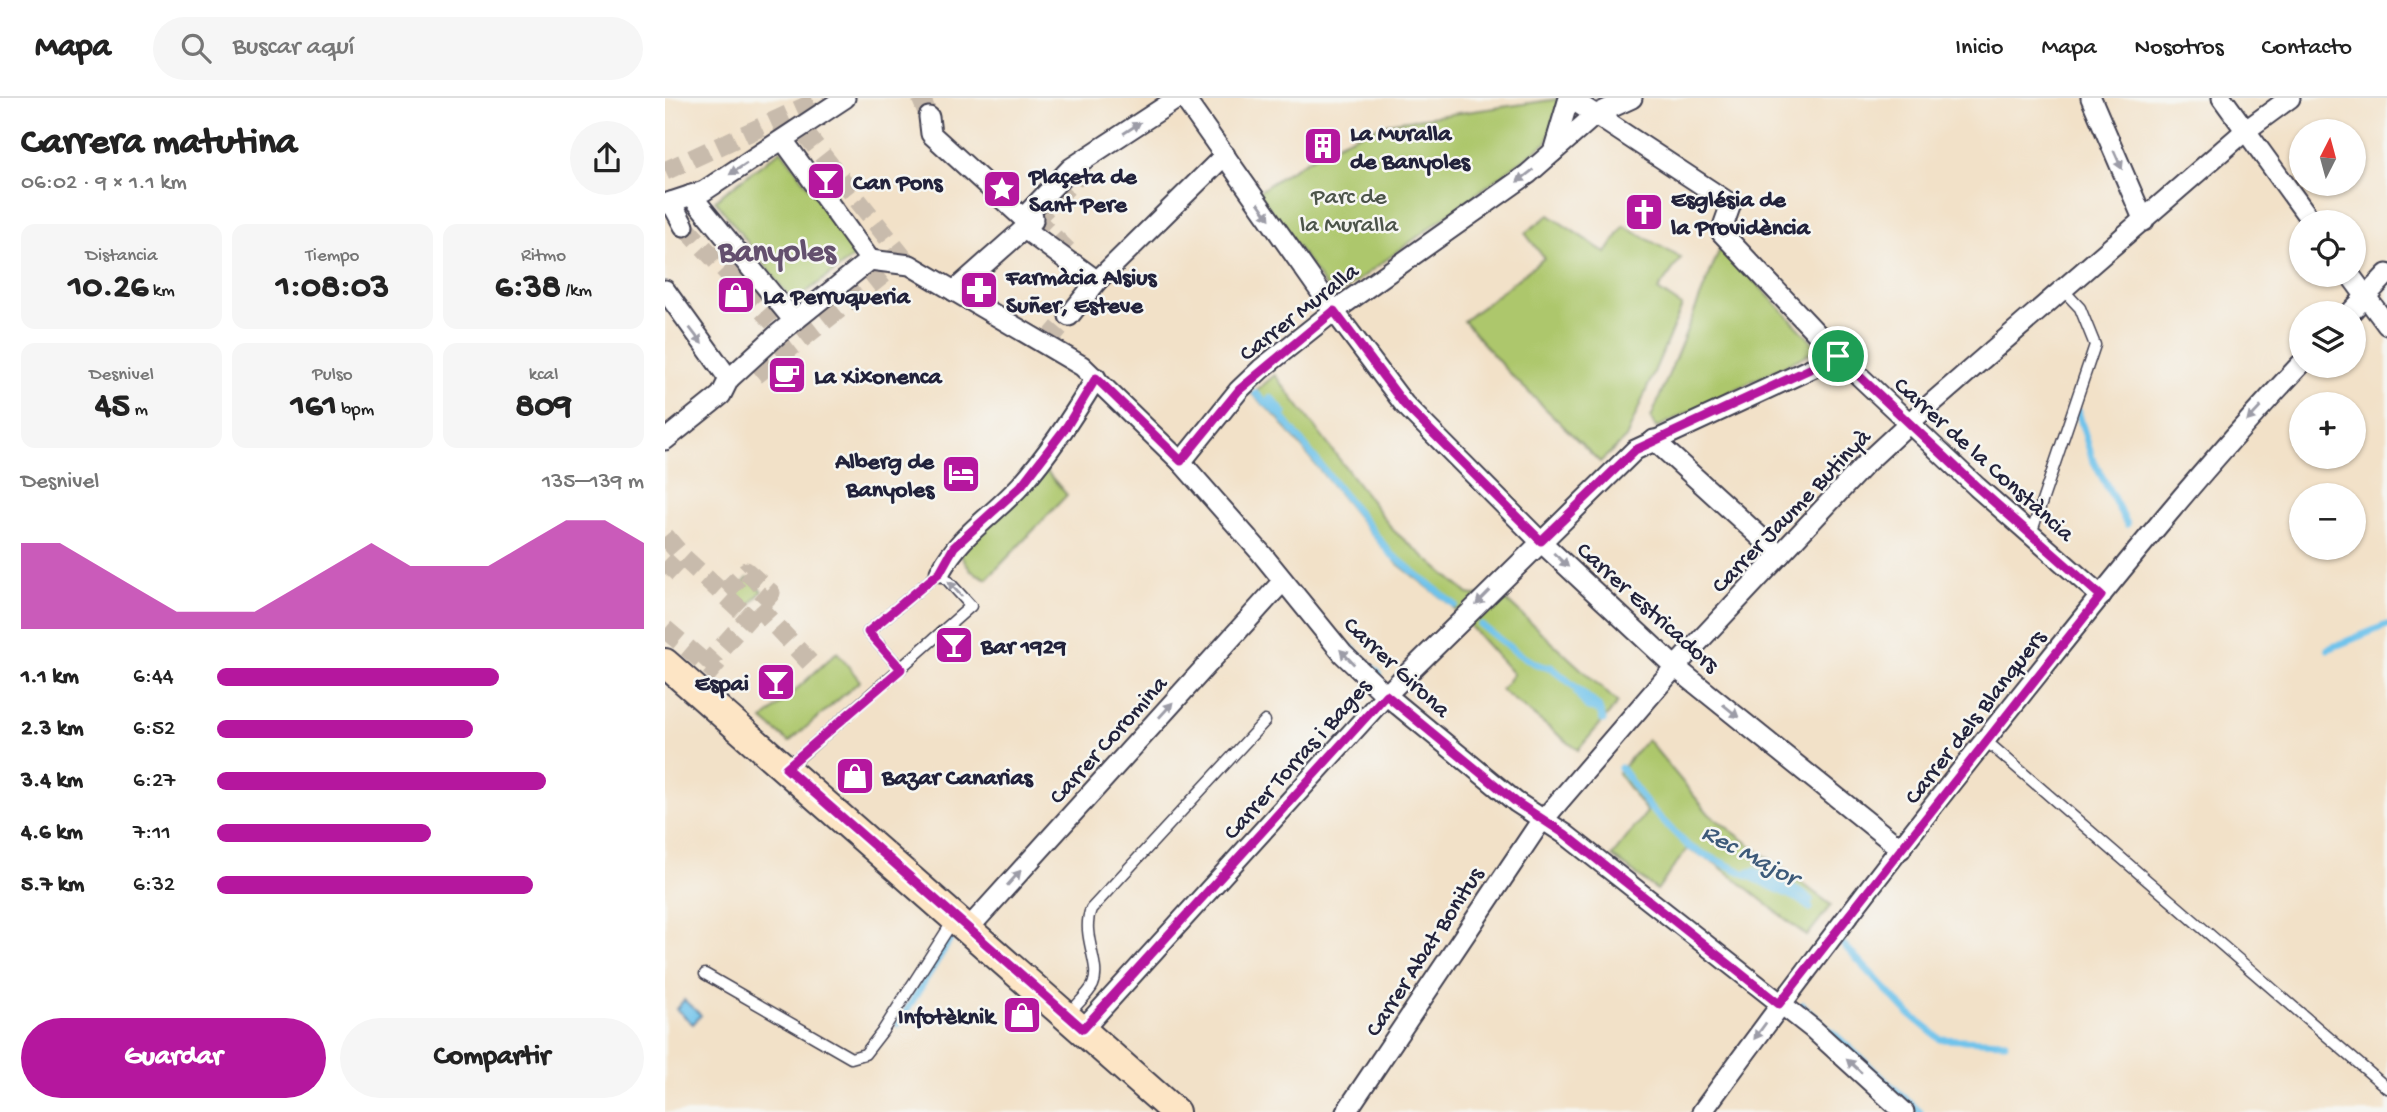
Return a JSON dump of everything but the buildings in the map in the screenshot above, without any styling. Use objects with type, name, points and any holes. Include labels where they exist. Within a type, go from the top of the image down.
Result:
[{"type":"main road","points":[[665,663],[1175,1112]]},
{"type":"street","points":[[684,226],[668,203],[703,191],[845,98]]},
{"type":"street","points":[[954,291],[1029,221],[1071,168],[1093,158],[1178,98]]},
{"type":"street","name":"Carrer Estricadors","points":[[1184,98],[1334,311],[1404,404],[1541,541],[1675,667],[1901,849]]},
{"type":"street","points":[[1553,152],[1569,98],[1595,115]]},
{"type":"street","name":"Carrer Muralla","points":[[1181,461],[1239,390],[1334,311],[1528,174],[1595,115],[1632,98]]},
{"type":"street","points":[[2091,98],[2144,221]]},
{"type":"street","points":[[2222,98],[2303,210]]},
{"type":"street","name":"Carrer Jaume Butinyà","points":[[1544,819],[1675,667],[1867,462],[2245,131],[2290,98]]},
{"type":"street","name":"Carrer de la Constància","points":[[1595,115],[1731,204],[1721,232],[1838,356],[2101,596]]},
{"type":"street","points":[[929,117],[931,134],[1069,260],[1097,281]]},
{"type":"street","points":[[665,440],[721,395],[729,379],[784,329],[892,263],[783,140]]},
{"type":"street","points":[[1069,316],[1097,281],[1224,155]]},
{"type":"street","points":[[691,195],[784,329]]},
{"type":"street","name":"Carrer Girona","points":[[892,263],[954,291],[1047,343],[1096,378],[1181,461],[1343,654],[1386,695],[1516,802],[1544,819],[1813,1029],[1904,1112]]},
{"type":"street","points":[[2361,301],[2387,274]]},
{"type":"street","points":[[2359,287],[2387,325]]},
{"type":"street","points":[[665,290],[729,379]]},
{"type":"street","name":"Carrer Torras i Bages","points":[[1075,1022],[1386,695],[1635,450],[1838,356]]},
{"type":"street","points":[[729,379],[756,375]]},
{"type":"street","name":"Carrer dels Blanquers","points":[[1702,1112],[1779,1004],[1985,740],[2185,491],[2289,377]]},
{"type":"street","points":[[940,572],[954,547],[1021,486],[1067,426],[1096,378]]},
{"type":"street","points":[[1654,440],[1780,555]]},
{"type":"street","name":"Carrer Coromina","points":[[962,923],[1283,581]]},
{"type":"street","name":"Carrer Abat Bonitus","points":[[1346,1112],[1508,867],[1544,819]]},
{"type":"lane","points":[[2031,534],[2095,345],[2080,307],[2064,291]]},
{"type":"lane","points":[[786,768],[901,669],[971,606],[940,572],[868,632],[901,669]]},
{"type":"lane","points":[[1075,1022],[1093,984],[1094,972],[1086,927],[1091,909],[1265,721]]},
{"type":"lane","points":[[1985,740],[2387,1088]]},
{"type":"lane","points":[[705,974],[851,1058],[865,1054],[962,923]]},
{"type":"green space","name":"Parc de la Muralla","points":[[1559,99],[1547,142],[1334,298],[1258,192],[1340,143],[1394,122]]},
{"type":"green space","points":[[781,150],[859,253],[793,302],[715,200]]},
{"type":"green space","points":[[1549,215],[1606,253],[1624,226],[1681,258],[1658,290],[1682,306],[1626,438],[1600,462],[1506,370],[1464,321],[1544,258],[1525,233]]},
{"type":"green space","points":[[1721,246],[1819,349],[1656,428],[1651,418]]},
{"type":"green space","points":[[1275,375],[1394,531],[1468,594],[1506,600],[1618,703],[1578,750],[1501,690],[1513,674],[1452,606],[1398,564],[1382,547],[1278,418],[1252,394]]},
{"type":"green space","points":[[1042,466],[1067,495],[987,579],[971,571],[958,551]]},
{"type":"green space","points":[[748,578],[762,591],[749,606],[734,593]]},
{"type":"green space","points":[[837,652],[860,681],[789,742],[763,720]]},
{"type":"green space","points":[[1647,739],[1709,814],[1831,905],[1807,936],[1715,863],[1687,849],[1657,890],[1612,856],[1647,812],[1618,773]]},
{"type":"water","points":[[684,1000],[701,1015],[693,1024],[676,1009]]},
{"type":"waterway","name":"Rec Major","points":[[1255,393],[1282,417],[1390,553],[1455,605]]},
{"type":"waterway","name":"Rec Major","points":[[1266,402],[1271,398],[1284,413]]},
{"type":"waterway","points":[[2078,411],[2092,458],[2127,524]]},
{"type":"waterway","name":"Rec Major","points":[[1481,625],[1525,658],[1543,667],[1551,667],[1598,706],[1603,720]]},
{"type":"waterway","points":[[2328,649],[2387,625]]},
{"type":"waterway","points":[[1350,647],[1379,674]]},
{"type":"waterway","points":[[1577,693],[1588,708],[1599,710]]},
{"type":"waterway","name":"Rec Major","points":[[1621,768],[1649,807],[1689,847],[1798,899],[1810,908]]},
{"type":"waterway","points":[[1746,873],[1755,871],[1804,894],[1810,900],[1806,905]]},
{"type":"waterway","points":[[898,1024],[950,940]]},
{"type":"waterway","name":"Rec Major","points":[[1842,943],[1908,1013],[1940,1039],[2005,1042]]},
{"type":"waterway","points":[[1802,1005],[1920,1112]]},
{"type":"tunnel","points":[[665,171],[824,98]]},
{"type":"tunnel","points":[[921,98],[929,117]]},
{"type":"tunnel","points":[[804,132],[905,260]]},
{"type":"tunnel","points":[[1033,221],[1080,174],[1097,164],[1095,161]]},
{"type":"tunnel","points":[[1033,217],[1070,253],[1069,255]]},
{"type":"tunnel","points":[[684,226],[773,322]]},
{"type":"tunnel","points":[[756,375],[884,274]]},
{"type":"tunnel","points":[[1047,342],[1069,316]]},
{"type":"tunnel","points":[[665,536],[682,556],[747,616]]},
{"type":"tunnel","points":[[665,574],[682,556]]},
{"type":"tunnel","points":[[703,668],[771,593],[746,571],[723,594]]},
{"type":"tunnel","points":[[757,606],[813,666]]},
{"type":"tunnel","points":[[665,629],[719,675]]},
{"type":"place","name":"La Muralla de Banyoles","points":[[1323,146]]},
{"type":"place","name":"Can Pons","points":[[826,181]]},
{"type":"place","name":"Plaçeta de Sant Pere","points":[[1002,189]]},
{"type":"place","name":"Església de la Providència","points":[[1644,212]]},
{"type":"place","name":"Farmàcia Alsius Suñer, Esteve","points":[[979,290]]},
{"type":"place","name":"La Perruqueria","points":[[736,295]]},
{"type":"place","name":"La Xixonenca","points":[[787,375]]},
{"type":"place","name":"Alberg de Banyoles","points":[[961,474]]},
{"type":"place","name":"Bar 1929","points":[[954,645]]},
{"type":"place","name":"Espai","points":[[776,682]]},
{"type":"place","name":"Bazar Canarias","points":[[855,776]]},
{"type":"place","name":"Infotèknik","points":[[1022,1015]]},
{"type":"district","name":"Banyoles","points":[[777,249]]},
{"type":"route","points":[[1334,311],[1404,404],[1541,541],[1635,450],[1838,356],[1977,487],[2101,596],[1779,1004],[1565,834],[1516,802],[1386,695],[1083,1029],[786,768],[901,669],[868,632],[940,572],[954,547],[1021,486],[1067,426],[1096,378],[1181,461],[1239,390],[1334,311]]}]
